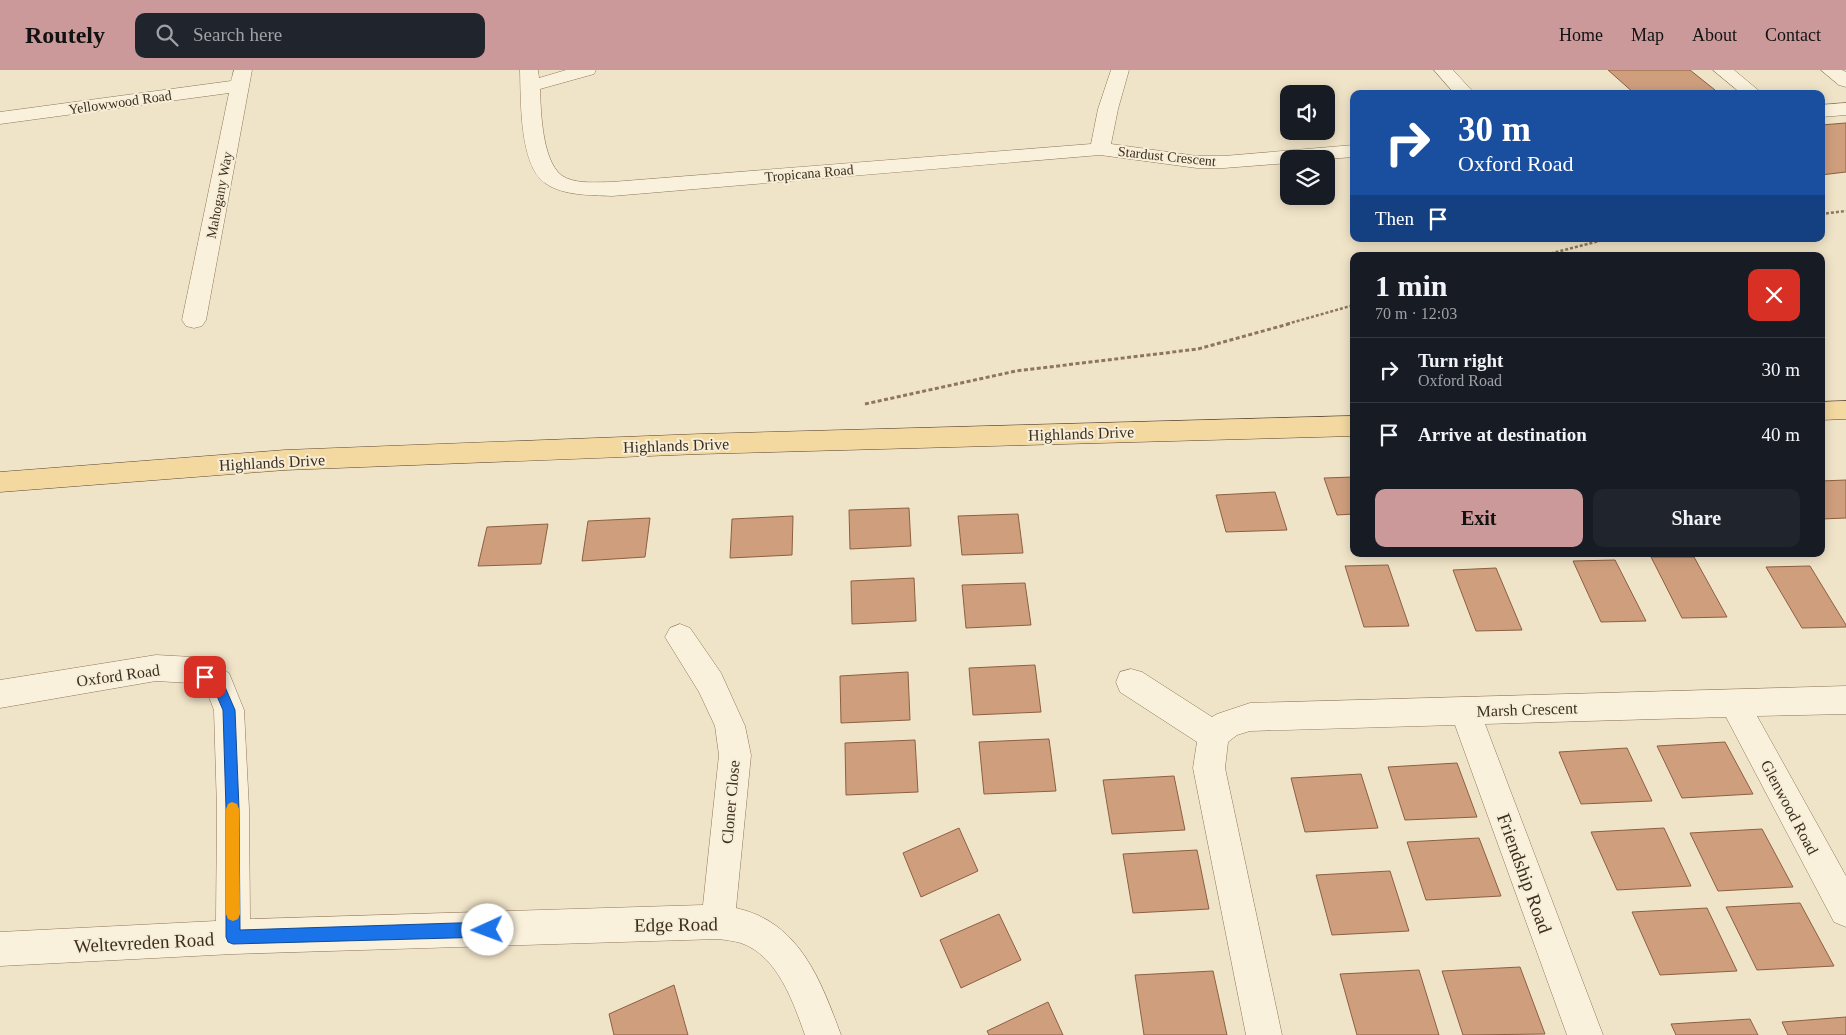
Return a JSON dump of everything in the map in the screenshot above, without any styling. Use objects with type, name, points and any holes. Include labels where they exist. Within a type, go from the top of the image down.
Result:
[{"type":"main road","points":[[1825,411],[1846,410]]},
{"type":"main road","name":"Highlands Drive","points":[[0,482],[285,460],[700,444],[1350,426]]},
{"type":"street","points":[[530,78],[587,70]]},
{"type":"street","points":[[1100,149],[1108,109],[1120,70]]},
{"type":"street","points":[[1444,70],[1462,90]]},
{"type":"street","points":[[1722,70],[1749,90]]},
{"type":"street","points":[[1830,70],[1846,81]]},
{"type":"street","name":"Yellowwood Road","points":[[0,118],[241,78]]},
{"type":"street","name":"Mahogany Way","points":[[194,320],[241,78]]},
{"type":"street","name":"Tropicana Road","points":[[530,78],[539,159],[550,178],[576,188],[612,189],[1100,149]]},
{"type":"street","points":[[1825,111],[1846,109]]},
{"type":"street","name":"Stardust Crescent","points":[[1100,149],[1198,162],[1224,162],[1350,151]]},
{"type":"street","name":"Cloner Close","points":[[680,637],[710,683],[730,726],[735,755],[718,922]]},
{"type":"street","name":"Oxford Road","points":[[0,694],[156,668],[193,670],[218,684],[229,710],[233,937]]},
{"type":"street","points":[[1131,682],[1213,735],[1209,768],[1264,1035]]},
{"type":"street","name":"Marsh Crescent","points":[[1213,735],[1228,724],[1250,717],[1846,700]]},
{"type":"street","name":"Glenwood Road","points":[[1734,703],[1846,910]]},
{"type":"street","name":"Friendship Road","points":[[1464,711],[1584,1035]]},
{"type":"street","name":"Edge Road","points":[[469,930],[718,922],[752,930],[783,951],[807,991],[823,1035]]},
{"type":"street","name":"Weltevreden Road","points":[[0,949],[233,937],[469,930]]},
{"type":"path","points":[[1825,214],[1846,211]]},
{"type":"path","points":[[1557,252],[1595,242]]},
{"type":"path","points":[[864,404],[1016,371],[1198,349],[1350,306]]},
{"type":"building","points":[[1608,70],[1690,70],[1715,90],[1630,90]]},
{"type":"building","points":[[1846,123],[1846,172],[1825,175],[1825,125]]},
{"type":"building","points":[[1350,477],[1350,514],[1337,515],[1324,478]]},
{"type":"building","points":[[1846,480],[1846,518],[1825,519],[1825,481]]},
{"type":"building","points":[[1275,492],[1287,530],[1226,532],[1216,495]]},
{"type":"building","points":[[909,508],[911,546],[850,549],[849,510]]},
{"type":"building","points":[[1018,514],[1023,553],[962,555],[958,516]]},
{"type":"building","points":[[793,516],[792,555],[730,558],[732,519]]},
{"type":"building","points":[[650,518],[645,557],[582,561],[588,521]]},
{"type":"building","points":[[548,524],[541,564],[478,566],[487,527]]},
{"type":"building","points":[[1651,557],[1694,557],[1727,617],[1682,618]]},
{"type":"building","points":[[1615,560],[1646,621],[1601,622],[1573,561]]},
{"type":"building","points":[[1388,565],[1409,626],[1364,627],[1345,566]]},
{"type":"building","points":[[1810,566],[1846,627],[1802,628],[1766,567]]},
{"type":"building","points":[[1496,568],[1522,630],[1476,631],[1453,570]]},
{"type":"building","points":[[914,578],[916,621],[852,624],[851,581]]},
{"type":"building","points":[[1025,583],[1031,625],[966,628],[962,585]]},
{"type":"building","points":[[1035,665],[1041,712],[973,715],[969,668]]},
{"type":"building","points":[[908,672],[910,720],[841,723],[840,676]]},
{"type":"building","points":[[1049,739],[1056,791],[984,794],[979,742]]},
{"type":"building","points":[[915,740],[918,792],[846,795],[845,743]]},
{"type":"building","points":[[1725,742],[1753,794],[1682,798],[1657,746]]},
{"type":"building","points":[[1627,748],[1652,801],[1581,804],[1559,752]]},
{"type":"building","points":[[1457,763],[1477,817],[1405,820],[1388,767]]},
{"type":"building","points":[[1361,774],[1378,828],[1305,832],[1291,778]]},
{"type":"building","points":[[1174,776],[1185,830],[1112,834],[1103,780]]},
{"type":"building","points":[[959,828],[978,871],[921,897],[903,853]]},
{"type":"building","points":[[1664,828],[1691,886],[1617,890],[1591,832]]},
{"type":"building","points":[[1762,829],[1793,887],[1718,891],[1690,833]]},
{"type":"building","points":[[1479,838],[1501,896],[1426,900],[1407,842]]},
{"type":"building","points":[[1197,850],[1209,909],[1133,913],[1123,854]]},
{"type":"building","points":[[1390,871],[1409,931],[1332,935],[1316,875]]},
{"type":"building","points":[[1800,903],[1834,966],[1757,970],[1726,907]]},
{"type":"building","points":[[1707,908],[1737,971],[1660,975],[1632,912]]},
{"type":"building","points":[[999,914],[1021,960],[961,988],[940,940]]},
{"type":"building","points":[[1520,967],[1545,1034],[1463,1035],[1442,971]]},
{"type":"building","points":[[1419,970],[1439,1035],[1357,1035],[1340,974]]},
{"type":"building","points":[[1213,971],[1227,1035],[1144,1035],[1135,975]]},
{"type":"building","points":[[674,985],[688,1035],[614,1035],[609,1014]]},
{"type":"building","points":[[1048,1002],[1063,1035],[989,1035],[987,1031]]},
{"type":"building","points":[[1846,1017],[1846,1035],[1788,1035],[1782,1022]]},
{"type":"building","points":[[1750,1019],[1758,1035],[1676,1035],[1671,1024]]},
{"type":"slow traffic","points":[[232,809],[233,914]]},
{"type":"route","points":[[205,677],[218,684],[229,710],[233,937],[488,930]]}]
